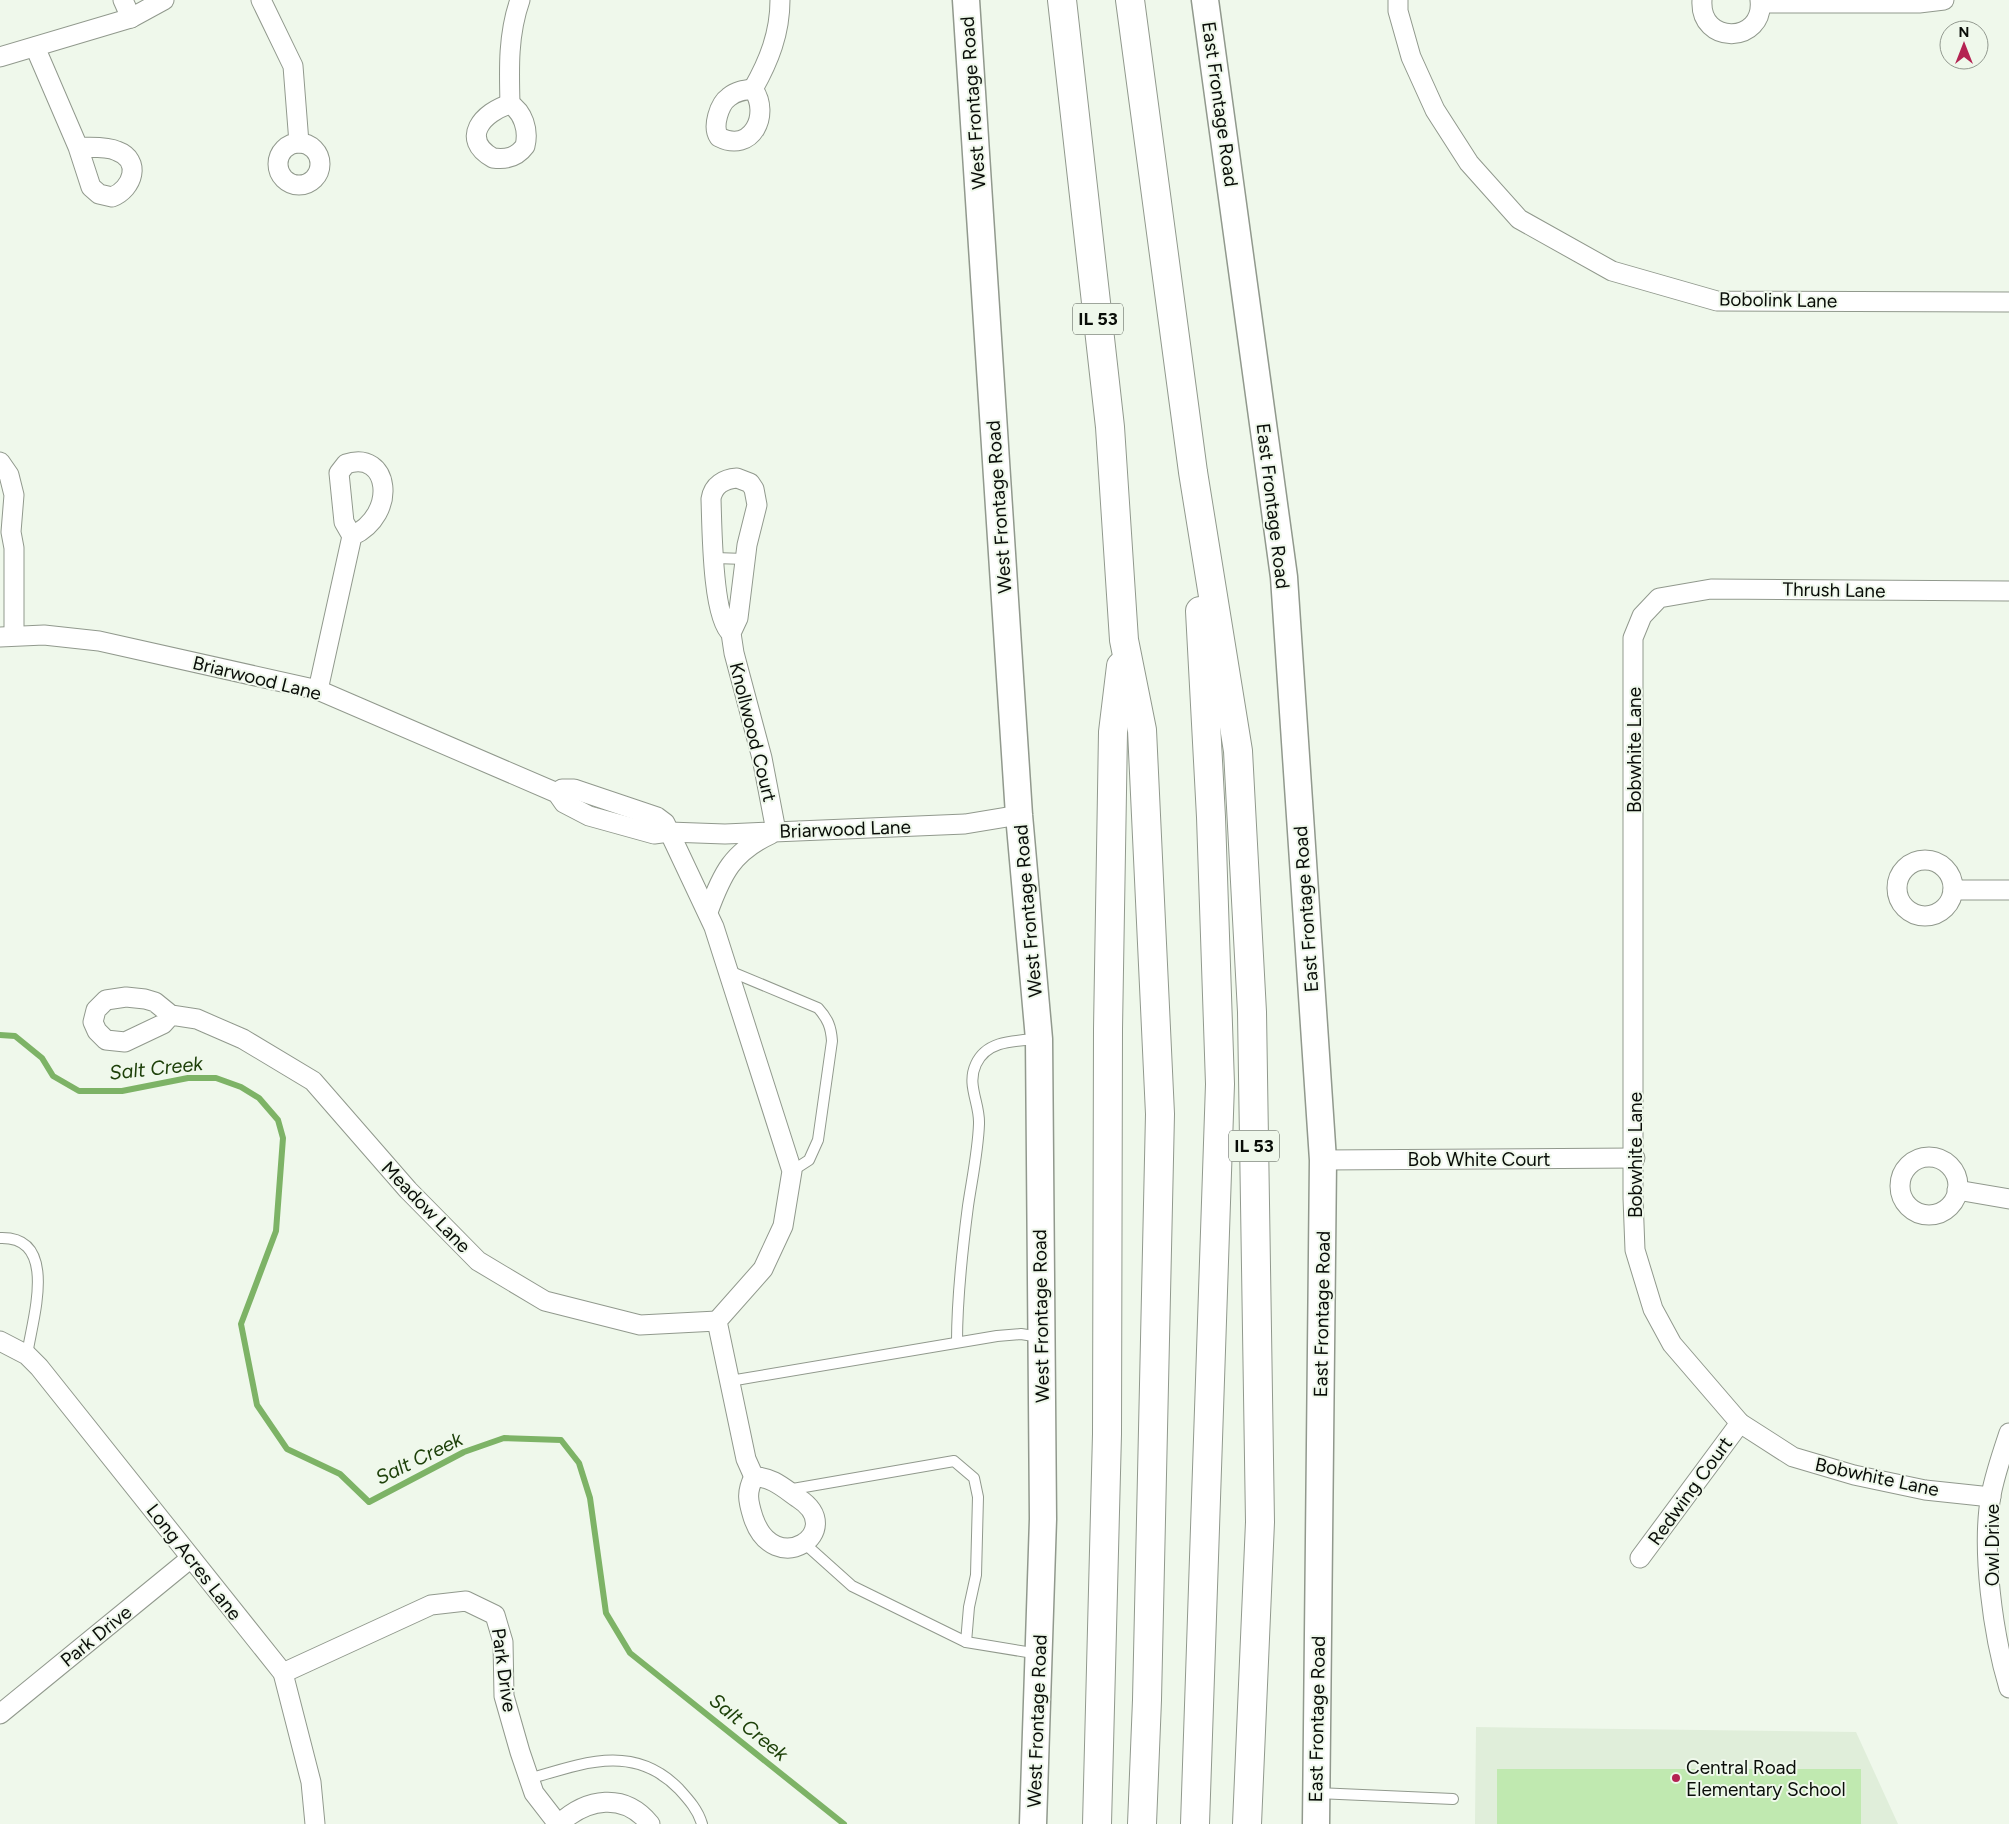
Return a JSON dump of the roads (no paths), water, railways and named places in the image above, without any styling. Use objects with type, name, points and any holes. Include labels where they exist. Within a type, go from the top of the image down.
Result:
[{"type":"highway","name":"IL 53","points":[[1062,0],[1110,427],[1124,640],[1142,730],[1160,1114],[1148,1680],[1142,1824]]},
{"type":"highway","name":"IL 53","points":[[1130,0],[1193,472],[1238,751],[1252,1012],[1260,1522],[1247,1824]]},
{"type":"highway","name":"IL 53","points":[[1193,472],[1211,817],[1220,1084],[1196,1824]]},
{"type":"highway","name":"IL 53","points":[[1097,1824],[1107,1434],[1108,1029],[1113,732],[1124,640]]},
{"type":"street","points":[[123,0],[131,18]]},
{"type":"street","points":[[0,57],[131,18],[164,0]]},
{"type":"street","points":[[261,0],[293,66],[299,143]]},
{"type":"street","points":[[510,104],[509,54],[513,20],[520,0]]},
{"type":"street","points":[[753,89],[766,64],[777,33],[780,0]]},
{"type":"street","name":"West Frontage Road","points":[[966,0],[1020,815],[1038,1039],[1043,1519],[1033,1824]]},
{"type":"street","name":"East Frontage Road","points":[[1205,0],[1284,577],[1324,1160],[1316,1824]]},
{"type":"street","name":"Bobolink Lane","points":[[1398,0],[1411,57],[1435,110],[1469,163],[1519,218],[1612,272],[1717,301],[2009,302]]},
{"type":"street","points":[[1702,0],[1704,17],[1710,26],[1718,32],[1728,34],[1743,31],[1755,22],[1760,1],[1919,3],[1944,0]]},
{"type":"street","points":[[35,48],[78,147]]},
{"type":"street","points":[[0,462],[8,476],[14,495],[6,530],[14,548],[7,636]]},
{"type":"street","name":"Knollwood Court","points":[[731,633],[738,618],[745,559],[757,505],[754,489],[750,484],[737,478],[723,482],[712,494],[718,604],[724,625],[731,633],[734,653],[762,758],[776,831]]},
{"type":"street","points":[[318,690],[352,536]]},
{"type":"street","name":"Thrush Lane","points":[[1660,598],[1711,589],[2009,591]]},
{"type":"street","name":"Bobwhite Lane","points":[[1660,598],[1642,616],[1633,638],[1635,1250],[1654,1310],[1672,1344],[1740,1423],[1793,1457],[1854,1475],[1924,1490],[1991,1497]]},
{"type":"street","name":"Briarwood Lane","points":[[7,636],[44,635],[99,640],[318,690],[557,793],[564,803],[599,819],[649,833],[725,834],[965,824],[1020,815]]},
{"type":"street","name":"Briarwood Lane","points":[[557,793],[562,789],[574,789],[662,819],[669,832]]},
{"type":"street","points":[[708,912],[723,875],[736,856],[754,842],[776,831]]},
{"type":"street","points":[[669,832],[708,912],[792,1171],[783,1226],[763,1268],[717,1322],[746,1459],[754,1476],[747,1496],[758,1530],[766,1540],[781,1547],[804,1544],[812,1534],[815,1516],[806,1503],[767,1478],[754,1476]]},
{"type":"street","points":[[1952,890],[2009,890]]},
{"type":"street","name":"Meadow Lane","points":[[171,1015],[198,1019],[243,1039],[313,1080],[408,1190],[478,1261],[545,1301],[640,1325],[717,1322]]},
{"type":"street","name":"Bob White Court","points":[[1324,1160],[1635,1158]]},
{"type":"street","points":[[1958,1190],[2009,1199]]},
{"type":"street","name":"Long Acres Lane","points":[[0,1341],[27,1355],[48,1377],[282,1673],[310,1782],[315,1824]]},
{"type":"street","name":"Redwing Court","points":[[1640,1558],[1740,1423]]},
{"type":"street","name":"Owl Drive","points":[[2009,1433],[1991,1497],[1988,1539],[1991,1585],[2000,1658],[2009,1688]]},
{"type":"street","name":"Park Drive","points":[[0,1714],[191,1558]]},
{"type":"street","name":"Park Drive","points":[[282,1673],[431,1605],[466,1601],[495,1615],[503,1642],[504,1696],[529,1779],[534,1793],[559,1824],[573,1812],[590,1804],[609,1802],[628,1806],[644,1817],[650,1824]]},
{"type":"lane","points":[[715,558],[745,559]]},
{"type":"lane","points":[[599,819],[607,800]]},
{"type":"lane","points":[[727,970],[818,1008],[832,1029],[832,1041],[818,1140],[809,1160],[792,1171]]},
{"type":"lane","points":[[957,1342],[958,1300],[980,1122],[972,1079],[976,1064],[986,1050],[997,1044],[1038,1039]]},
{"type":"lane","points":[[0,1238],[11,1238],[25,1243],[35,1256],[38,1265],[38,1283],[27,1355]]},
{"type":"lane","points":[[730,1381],[957,1342],[1021,1334],[1041,1338]]},
{"type":"lane","points":[[786,1490],[954,1461],[974,1478],[978,1496],[976,1575],[969,1607],[966,1642]]},
{"type":"lane","points":[[804,1544],[852,1586],[966,1642],[1040,1654]]},
{"type":"lane","points":[[529,1779],[585,1763],[630,1761],[652,1768],[669,1778],[691,1801],[702,1824]]},
{"type":"lane","points":[[1316,1793],[1453,1799]]},
{"type":"waterway","name":"Salt Creek","points":[[0,1035],[15,1036],[42,1058],[53,1076],[79,1091],[122,1091],[188,1078],[216,1078],[241,1087],[259,1098],[278,1120],[283,1138],[276,1231],[241,1324],[257,1405],[287,1449],[340,1474],[369,1502],[464,1452],[504,1438],[561,1440],[579,1463],[590,1498],[606,1613],[630,1653],[844,1824]]},
{"type":"place","name":"Central Road Elementary School","points":[[1676,1778]]}]
